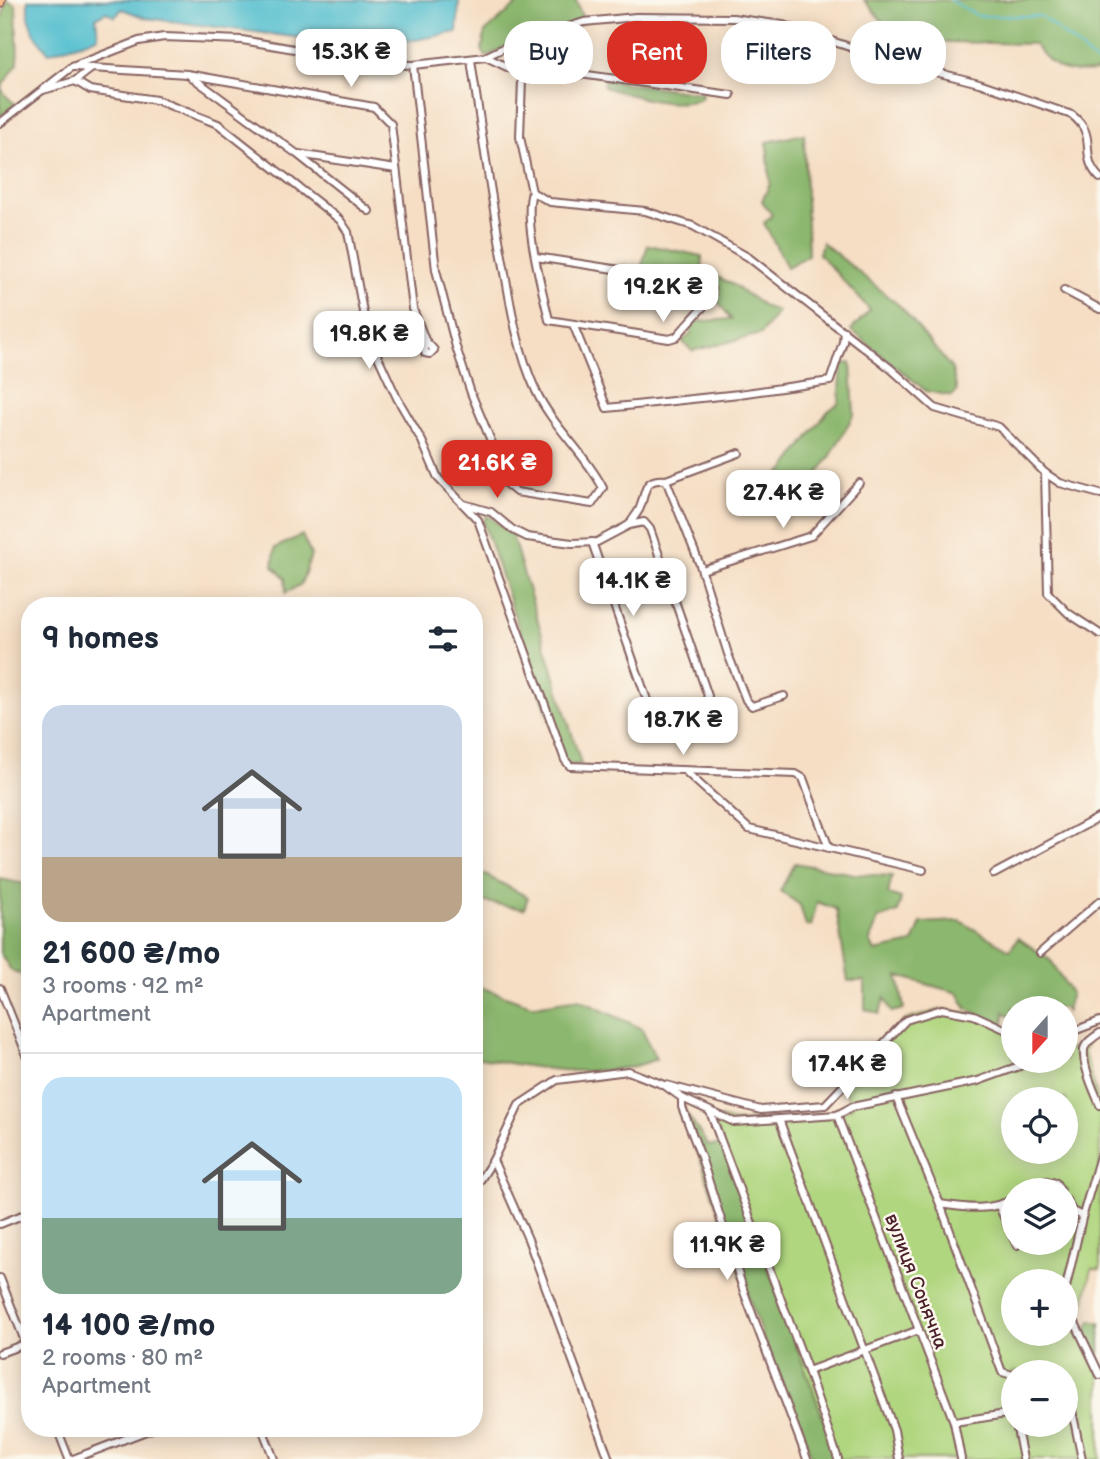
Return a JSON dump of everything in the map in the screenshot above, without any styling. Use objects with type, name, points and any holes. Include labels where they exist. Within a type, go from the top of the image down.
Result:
[{"type":"street","points":[[0,122],[72,67],[139,41],[164,37],[242,40],[381,64],[413,65],[486,57],[512,44],[584,22],[636,17],[733,18],[783,25],[892,61],[979,83],[1072,115],[1081,121],[1090,134],[1089,162],[1093,172],[1100,178]]},
{"type":"street","points":[[486,57],[504,66]]},
{"type":"street","points":[[413,65],[436,270],[471,393],[505,483],[516,492],[592,504],[603,488],[592,467],[558,426],[537,392],[516,334],[496,228],[471,60]]},
{"type":"street","points":[[72,67],[187,74],[374,107],[391,124],[413,309],[425,340]]},
{"type":"street","points":[[39,91],[75,81],[92,68]]},
{"type":"street","points":[[187,74],[297,154],[369,211]]},
{"type":"street","points":[[593,76],[731,94]]},
{"type":"street","points":[[75,81],[90,90],[156,100],[218,124],[340,220],[348,232],[367,333],[397,398],[422,440],[438,478],[478,520],[565,760],[570,766],[796,774],[803,778],[829,848]]},
{"type":"street","points":[[522,84],[520,137],[532,192],[528,204],[536,257],[549,320],[669,339],[676,337],[712,297],[711,288],[704,283],[536,257]]},
{"type":"street","points":[[297,154],[396,169]]},
{"type":"street","points":[[532,192],[550,202],[645,211],[693,226],[748,257],[844,331],[936,408],[999,428],[1060,483],[1100,494]]},
{"type":"street","points":[[1064,290],[1100,309]]},
{"type":"street","points":[[573,324],[607,408],[830,381],[844,331]]},
{"type":"street","points":[[629,525],[639,509],[647,485],[656,479],[666,480],[739,453]]},
{"type":"street","points":[[1045,472],[1048,593],[1068,613],[1100,634]]},
{"type":"street","points":[[666,480],[702,570],[728,654],[746,700],[752,706],[784,696]]},
{"type":"street","points":[[702,570],[811,536],[859,483]]},
{"type":"street","points":[[463,503],[491,512],[513,530],[527,537],[572,543],[597,542],[629,525],[643,522],[650,529],[708,696],[705,704]]},
{"type":"street","points":[[592,542],[648,702]]},
{"type":"street","points":[[684,770],[749,830],[923,870]]},
{"type":"street","points":[[995,874],[1100,817]]},
{"type":"street","points":[[1040,953],[1100,901]]},
{"type":"street","points":[[0,988],[21,1040]]},
{"type":"street","points":[[483,1176],[519,1105],[557,1080],[628,1071],[664,1085],[761,1110],[825,1105],[906,1020],[942,1009],[974,1015],[1001,1027]]},
{"type":"street","points":[[1078,1029],[1100,1021]]},
{"type":"street","points":[[1100,1033],[1087,1044],[1084,1053],[1100,1105]]},
{"type":"street","points":[[664,1085],[682,1098],[734,1122],[837,1115],[852,1107],[978,1081],[1001,1073]]},
{"type":"street","points":[[896,1097],[940,1204],[1001,1369]]},
{"type":"street","points":[[682,1098],[682,1107],[701,1157],[744,1292],[807,1459]]},
{"type":"street","points":[[709,1111],[808,1371],[838,1459]]},
{"type":"street","name":"вулиця Сонячна","points":[[837,1115],[954,1422],[961,1459]]},
{"type":"street","points":[[779,1119],[894,1430],[899,1459]]},
{"type":"street","points":[[1070,1269],[1100,1156]]},
{"type":"street","points":[[493,1160],[528,1239],[610,1459]]},
{"type":"street","points":[[940,1204],[970,1209],[999,1206],[1001,1210]]},
{"type":"street","points":[[1078,1214],[1082,1216]]},
{"type":"street","points":[[0,1224],[21,1216]]},
{"type":"street","points":[[0,1278],[21,1326]]},
{"type":"street","points":[[1078,1329],[1100,1375]]},
{"type":"street","points":[[808,1371],[919,1330]]},
{"type":"street","points":[[0,1353],[21,1345]]},
{"type":"street","points":[[954,1422],[1001,1415]]},
{"type":"street","points":[[61,1437],[71,1459],[130,1437]]},
{"type":"street","points":[[265,1437],[274,1459]]},
{"type":"street","points":[[1019,1437],[1023,1459]]},
{"type":"street","points":[[1077,1437],[1082,1459]]},
{"type":"green space","points":[[7,0],[16,5],[18,63],[1,88],[15,104],[0,117],[0,26]]},
{"type":"green space","points":[[522,0],[576,0],[584,21],[504,21],[504,48],[486,57],[482,50],[485,32]]},
{"type":"green space","points":[[864,0],[1100,0],[1100,67],[1096,71],[1085,72],[1060,68],[1048,60],[1034,44],[946,42],[946,21],[882,21]]},
{"type":"green space","points":[[604,80],[607,80],[607,84],[634,84],[702,93],[701,99],[677,103],[604,87]]},
{"type":"green space","points":[[804,134],[808,255],[787,267],[764,223],[772,215],[762,201],[770,184],[767,142]]},
{"type":"green space","points":[[822,242],[901,307],[952,369],[957,391],[952,396],[926,391],[851,330],[870,310],[819,254]]},
{"type":"green space","points":[[648,245],[702,256],[703,270],[734,285],[765,307],[778,311],[761,334],[692,351],[682,341],[691,334],[692,322],[731,319],[716,299],[717,286],[704,280],[641,268]]},
{"type":"green space","points":[[851,363],[854,414],[830,457],[804,493],[748,513],[738,506],[784,470],[828,411],[839,403],[842,364]]},
{"type":"green space","points":[[487,515],[512,535],[581,764],[565,766],[483,522]]},
{"type":"green space","points":[[302,535],[311,555],[301,584],[286,593],[285,578],[273,566],[275,548]]},
{"type":"green space","points":[[795,863],[854,874],[892,876],[888,894],[901,898],[898,912],[878,919],[870,941],[875,951],[913,943],[921,923],[960,921],[1010,950],[1018,938],[1050,960],[1071,993],[1070,996],[1001,996],[1001,1024],[967,1009],[958,993],[898,976],[904,1009],[891,1012],[885,998],[879,1014],[865,1009],[865,981],[848,981],[836,909],[817,902],[811,926],[806,926],[800,905],[780,891]]},
{"type":"green space","points":[[483,874],[528,897],[524,909],[483,902]]},
{"type":"green space","points":[[0,879],[21,883],[21,975],[11,970],[0,953]]},
{"type":"green space","points":[[483,988],[534,1006],[578,999],[641,1028],[656,1059],[613,1070],[542,1068],[483,1058]]},
{"type":"green space","points":[[942,1009],[974,1015],[1001,1027],[1001,1073],[1078,1073],[1078,1046],[1087,1043],[1084,1053],[1100,1105],[1100,1270],[1092,1268],[1084,1304],[1078,1302],[1078,1269],[1001,1269],[1001,1346],[1078,1346],[1078,1329],[1100,1374],[1100,1459],[838,1459],[716,1126],[720,1118],[734,1122],[837,1115],[852,1107],[843,1086],[906,1020]]},
{"type":"green space","points":[[682,1107],[708,1145],[723,1146],[838,1459],[812,1459],[801,1426],[773,1367]]},
{"type":"green space","points":[[1091,1321],[1100,1323],[1100,1353],[1087,1350],[1082,1339]]},
{"type":"water","points":[[28,0],[459,0],[457,32],[415,40],[357,45],[146,18],[122,9],[115,17],[106,12],[96,18],[98,36],[49,53],[32,29]]},
{"type":"waterway","points":[[950,0],[978,16],[1041,16],[1100,65]]}]
